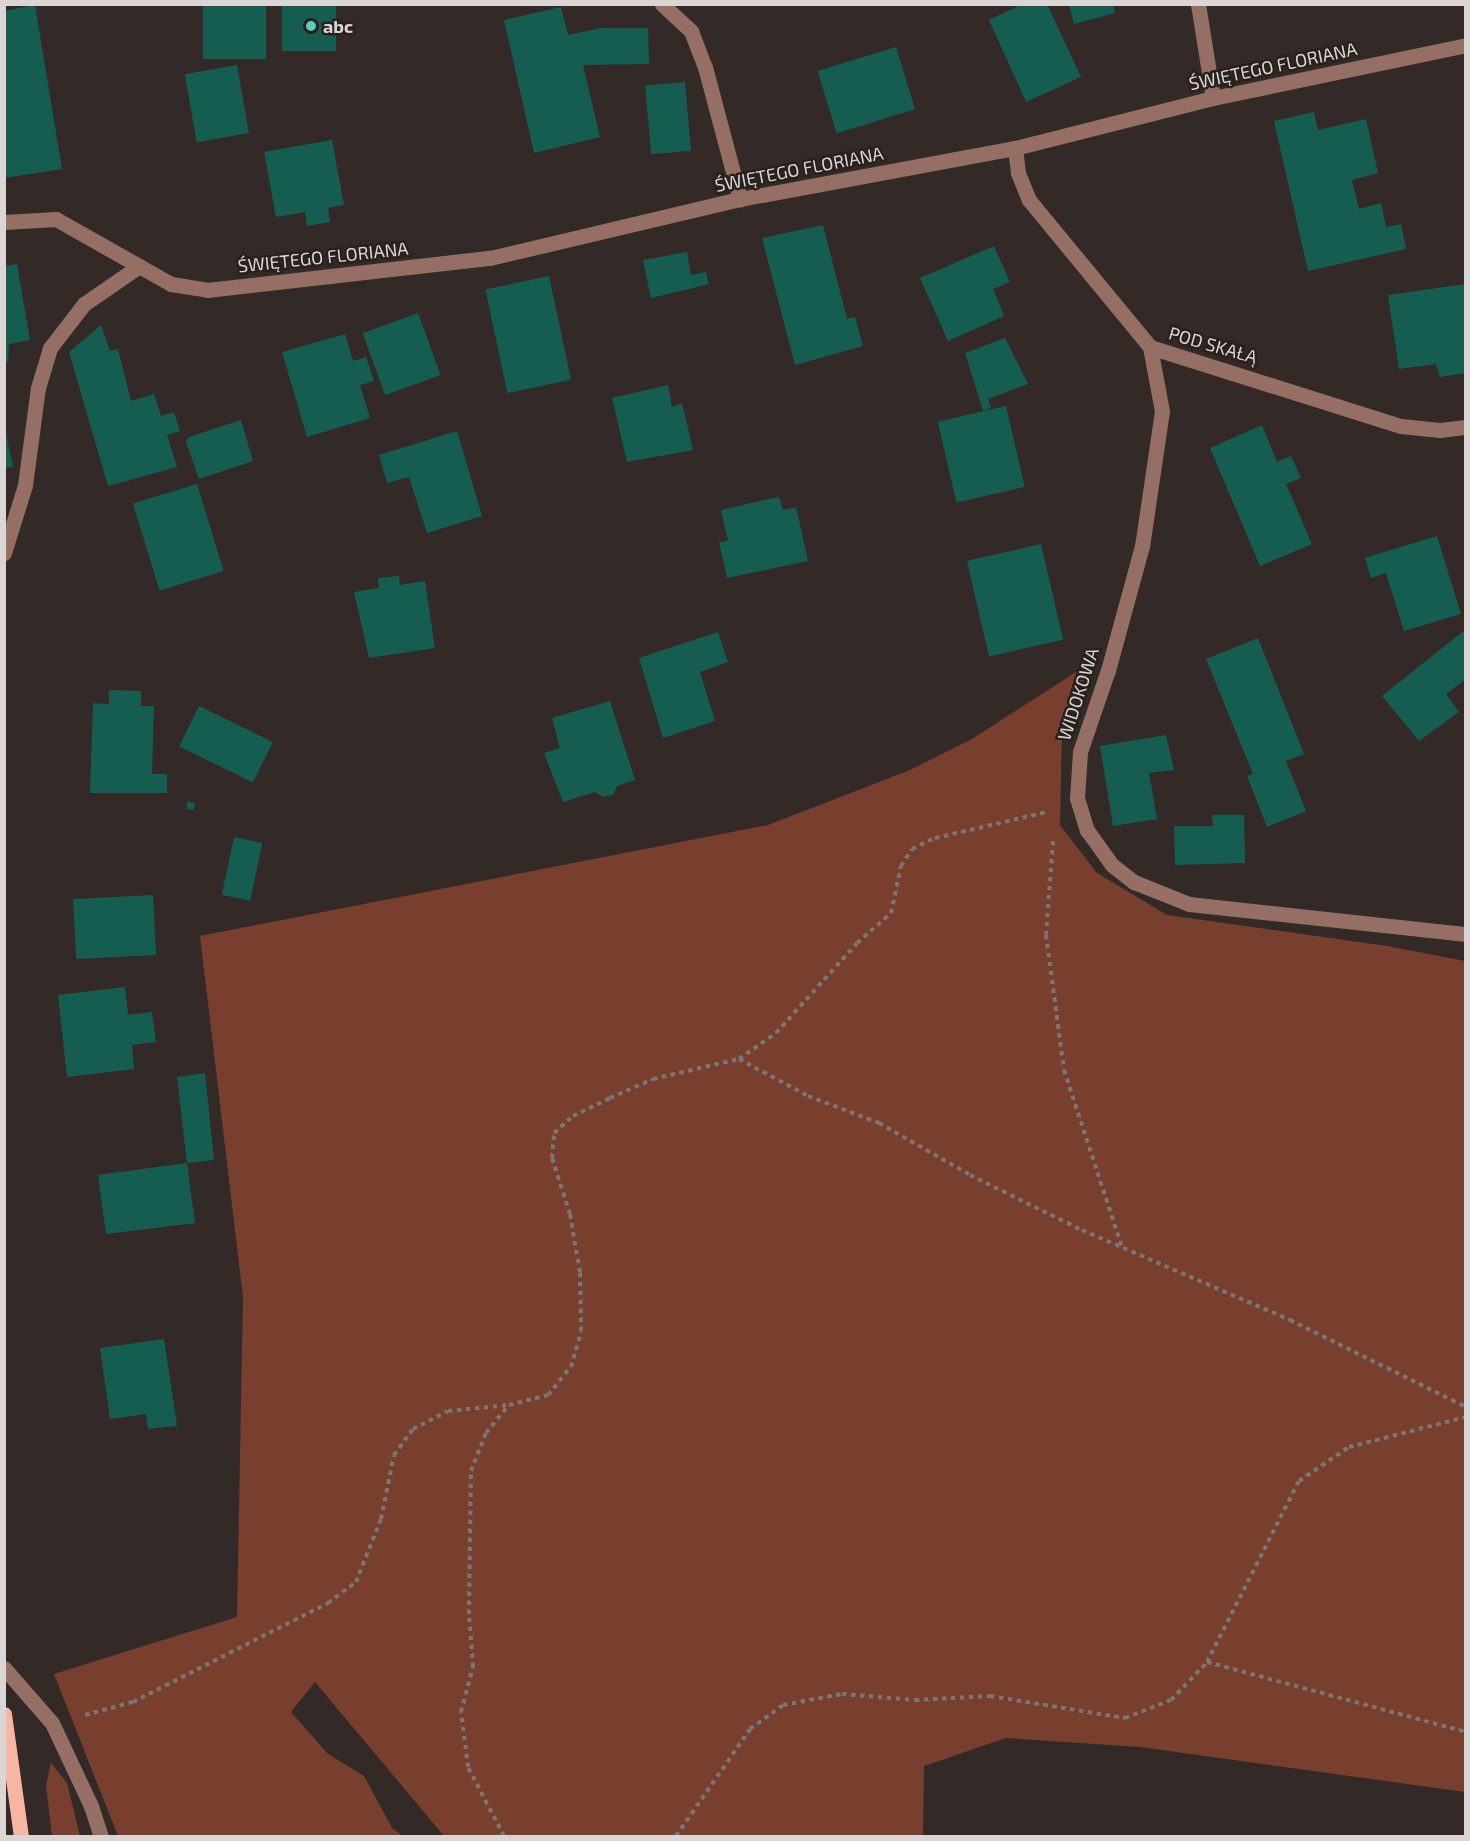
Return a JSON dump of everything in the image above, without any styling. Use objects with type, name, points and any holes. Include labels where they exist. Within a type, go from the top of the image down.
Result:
[{"type":"main road","points":[[4,1714],[21,1836]]},
{"type":"street","points":[[662,4],[691,31],[705,67],[740,199]]},
{"type":"street","points":[[1198,4],[1213,98]]},
{"type":"street","name":"ŚWIĘTEGO FLORIANA","points":[[4,222],[56,219],[171,284],[207,290],[490,258],[740,199],[1015,148],[1213,98],[1466,45]]},
{"type":"street","name":"POD SKAŁĄ","points":[[1015,148],[1018,173],[1029,200],[1150,347],[1401,426],[1440,430],[1466,427]]},
{"type":"street","points":[[4,553],[25,485],[38,388],[50,348],[84,304],[139,266]]},
{"type":"street","name":"WIDOKOWA","points":[[1150,347],[1162,411],[1144,529],[1108,670],[1080,752],[1077,798],[1087,830],[1112,865],[1134,882],[1189,904],[1466,934]]},
{"type":"street","points":[[4,1668],[52,1723],[91,1806],[101,1836]]},
{"type":"path","points":[[52,1723],[133,1702],[328,1603],[356,1582],[381,1519],[394,1455],[413,1429],[448,1411],[509,1405],[548,1395],[572,1367],[581,1331],[580,1272],[570,1214],[552,1158],[554,1133],[573,1116],[653,1079],[739,1059],[776,1033],[857,943],[891,913],[901,866],[912,849],[935,838],[1055,810],[1077,798]]},
{"type":"path","points":[[1055,810],[1046,934],[1064,1070],[1122,1247]]},
{"type":"path","points":[[739,1059],[808,1096],[879,1123],[970,1175],[1122,1247],[1290,1320],[1466,1407]]},
{"type":"path","points":[[504,1836],[468,1767],[461,1712],[473,1667],[469,1614],[471,1471],[486,1433],[509,1405]]},
{"type":"path","points":[[676,1836],[750,1729],[783,1705],[842,1694],[915,1700],[990,1696],[1125,1718],[1171,1700],[1208,1662],[1299,1481],[1349,1447],[1466,1417]]},
{"type":"path","points":[[1208,1662],[1466,1732]]},
{"type":"shaded area","points":[[1093,661],[1062,728],[1060,825],[1097,873],[1167,915],[1387,946],[1465,961],[1465,1792],[1140,1747],[1006,1738],[924,1766],[923,1836],[444,1836],[315,1682],[291,1712],[328,1754],[364,1776],[392,1828],[403,1836],[118,1836],[54,1674],[237,1617],[243,1297],[200,936],[768,825],[910,770],[972,739]]},
{"type":"shaded area","points":[[51,1763],[67,1783],[80,1836],[52,1836],[46,1785]]},
{"type":"building","points":[[203,4],[266,4],[266,59],[203,59]]},
{"type":"building","name":"abc","points":[[282,4],[336,4],[336,51],[282,51]]},
{"type":"building","points":[[1022,4],[1047,4],[1081,77],[1026,102],[989,20]]},
{"type":"building","points":[[35,5],[62,169],[4,178],[4,11]]},
{"type":"building","points":[[1069,5],[1113,5],[1115,13],[1074,24]]},
{"type":"building","points":[[561,7],[568,35],[601,28],[648,28],[649,64],[583,65],[600,137],[534,153],[504,20]]},
{"type":"building","points":[[896,47],[915,109],[837,133],[818,71]]},
{"type":"building","points":[[237,65],[249,133],[197,142],[185,74]]},
{"type":"building","points":[[685,82],[691,151],[651,154],[645,85]]},
{"type":"building","points":[[1314,112],[1318,130],[1366,119],[1378,173],[1352,180],[1359,209],[1381,203],[1386,227],[1401,224],[1406,249],[1308,271],[1274,121]]},
{"type":"building","points":[[332,140],[344,205],[328,208],[330,222],[307,226],[305,212],[276,217],[264,152]]},
{"type":"building","points":[[823,225],[847,319],[855,317],[863,346],[795,365],[762,238]]},
{"type":"building","points":[[994,246],[1010,282],[993,289],[1004,316],[948,341],[920,278]]},
{"type":"building","points":[[687,252],[691,275],[706,272],[709,284],[651,298],[643,260]]},
{"type":"building","points":[[17,264],[30,340],[9,344],[8,362],[4,362],[4,266]]},
{"type":"building","points":[[549,276],[571,380],[507,393],[485,290]]},
{"type":"building","points":[[1466,284],[1466,373],[1440,377],[1436,364],[1399,369],[1388,295]]},
{"type":"building","points":[[418,313],[441,375],[385,395],[363,333]]},
{"type":"building","points":[[101,325],[110,351],[118,349],[131,401],[154,394],[161,416],[174,412],[180,431],[167,435],[177,467],[108,486],[69,352]]},
{"type":"building","points":[[345,334],[353,361],[366,357],[374,381],[360,385],[370,418],[307,437],[282,352]]},
{"type":"building","points":[[1005,338],[1028,384],[988,399],[991,408],[983,411],[965,353]]},
{"type":"building","points":[[668,385],[672,407],[682,403],[693,450],[627,462],[612,398]]},
{"type":"building","points":[[1006,406],[1025,487],[956,503],[938,422]]},
{"type":"building","points":[[241,420],[253,461],[199,479],[186,442],[189,437]]},
{"type":"building","points":[[4,425],[13,467],[4,468]]},
{"type":"building","points":[[1262,425],[1277,462],[1291,456],[1301,478],[1286,484],[1312,544],[1260,566],[1210,448]]},
{"type":"building","points":[[457,431],[482,516],[427,533],[409,477],[387,483],[379,455]]},
{"type":"building","points":[[197,484],[224,571],[160,591],[133,504]]},
{"type":"building","points":[[779,497],[783,510],[796,507],[808,561],[727,578],[719,542],[728,541],[721,510]]},
{"type":"building","points":[[1437,536],[1461,614],[1404,631],[1386,573],[1371,578],[1365,558]]},
{"type":"building","points":[[1041,544],[1063,639],[989,657],[967,561]]},
{"type":"building","points":[[399,576],[400,585],[425,581],[435,648],[369,658],[354,592],[379,588],[378,578]]},
{"type":"building","points":[[1466,629],[1466,679],[1446,694],[1459,712],[1419,741],[1382,696]]},
{"type":"building","points":[[718,632],[728,662],[700,672],[715,721],[663,738],[639,658]]},
{"type":"building","points":[[1258,638],[1304,754],[1286,761],[1306,811],[1267,827],[1247,776],[1253,774],[1206,659]]},
{"type":"building","points":[[109,690],[141,691],[141,706],[154,706],[152,774],[167,774],[167,793],[90,793],[93,703],[109,704]]},
{"type":"building","points":[[610,701],[635,780],[617,786],[613,795],[603,797],[595,792],[563,802],[544,753],[560,748],[552,718]]},
{"type":"building","points":[[199,706],[273,742],[253,782],[179,746]]},
{"type":"building","points":[[1166,735],[1174,770],[1149,773],[1157,819],[1113,826],[1100,746]]},
{"type":"building","points":[[187,802],[195,803],[194,810],[187,809]]},
{"type":"building","points":[[1212,815],[1244,815],[1245,863],[1175,865],[1174,826],[1213,826]]},
{"type":"building","points":[[234,837],[262,843],[250,901],[222,895]]},
{"type":"building","points":[[153,895],[156,955],[76,959],[73,899]]},
{"type":"building","points":[[125,987],[128,1015],[152,1012],[156,1042],[132,1045],[134,1069],[67,1077],[58,995]]},
{"type":"building","points":[[205,1073],[214,1160],[187,1163],[177,1077]]},
{"type":"building","points":[[187,1163],[195,1223],[106,1234],[98,1175]]},
{"type":"building","points":[[164,1339],[177,1426],[148,1429],[146,1414],[110,1419],[100,1348]]},
{"type":"place","name":"abc","points":[[311,26]]}]
